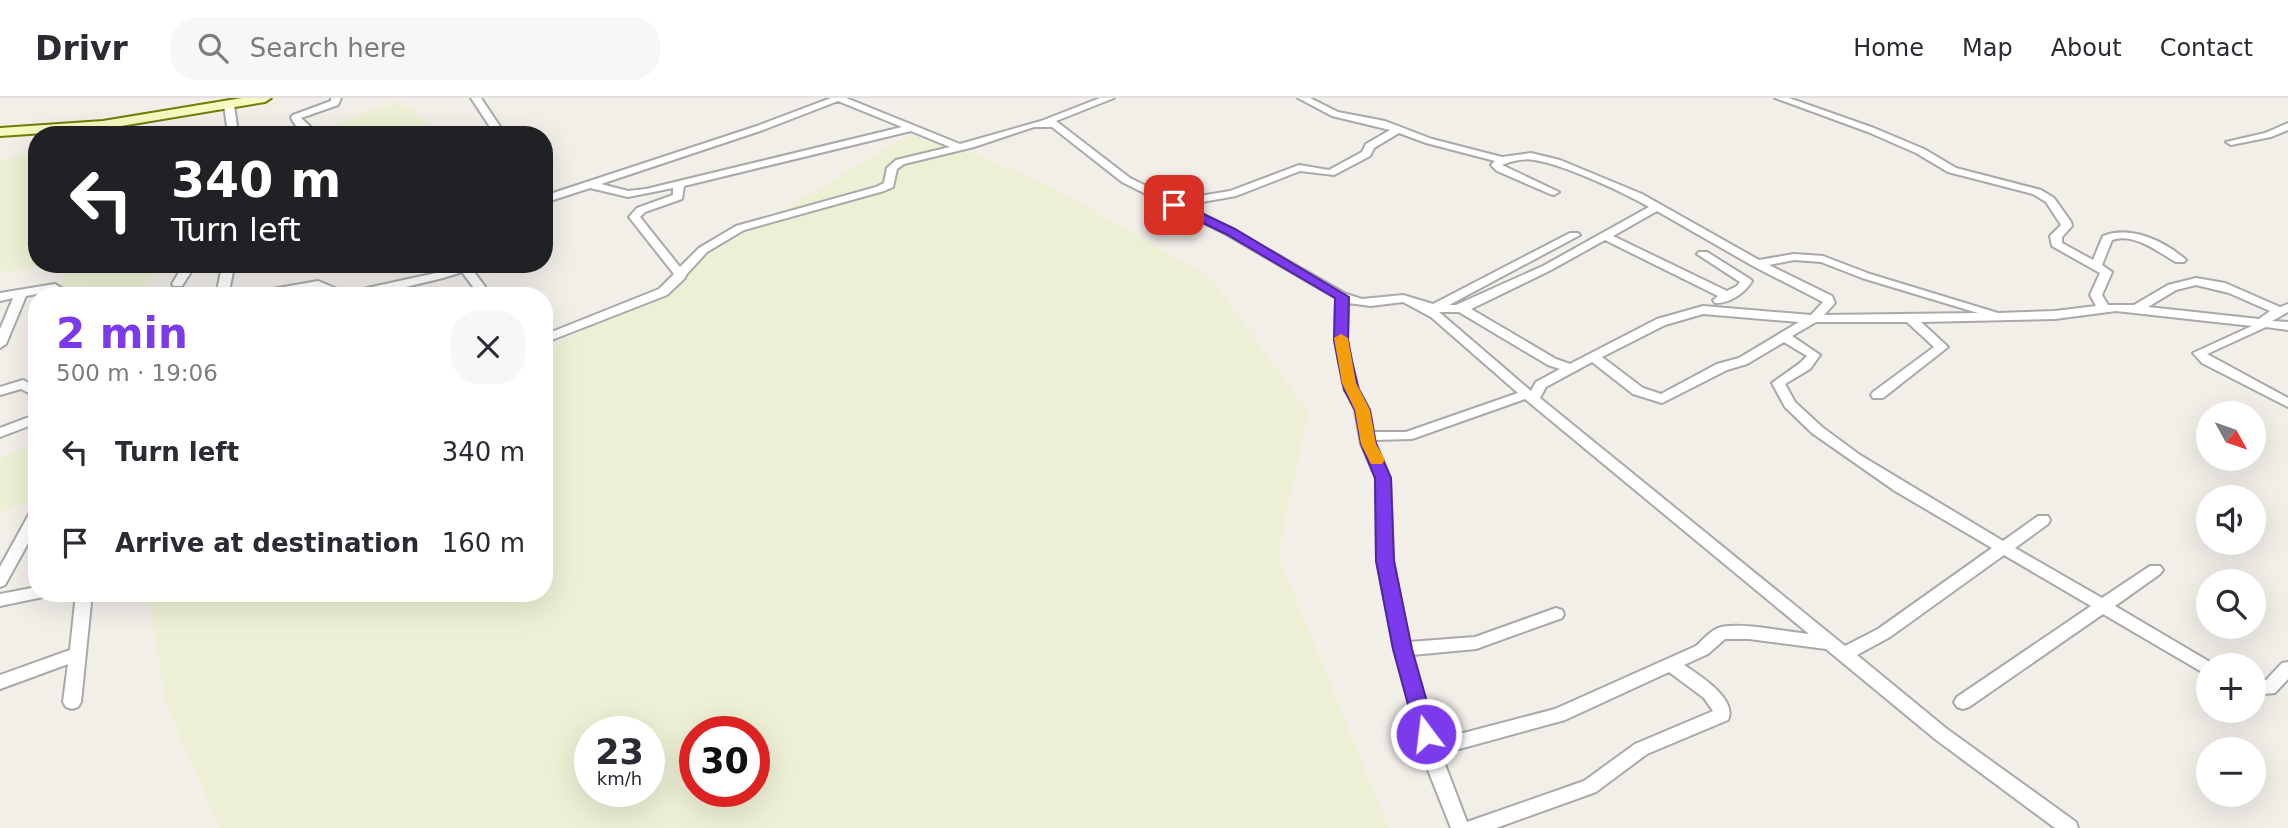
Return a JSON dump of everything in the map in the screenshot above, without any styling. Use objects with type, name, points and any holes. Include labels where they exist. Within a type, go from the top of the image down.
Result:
[{"type":"main road","points":[[75,126],[112,124],[235,100],[265,98]]},
{"type":"main road","points":[[0,130],[28,128]]},
{"type":"street","points":[[302,126],[296,117],[335,103],[336,98]]},
{"type":"street","points":[[476,98],[495,126]]},
{"type":"street","points":[[553,197],[760,128],[839,98],[962,147]]},
{"type":"street","points":[[553,336],[651,299],[681,276],[712,243],[740,228],[880,189],[889,185],[892,168],[900,162],[1043,123],[1109,98]]},
{"type":"street","points":[[1303,98],[1335,114],[1375,121],[1503,160],[1519,156],[1546,159],[1657,206],[1757,264],[1828,299],[1829,303],[1814,318],[1743,361],[1722,367],[1662,399],[1638,391],[1594,357]]},
{"type":"street","points":[[1780,98],[1871,130],[1920,151],[1952,170],[2045,196],[2067,226],[2056,236],[2056,244],[2097,264],[2106,272],[2096,295],[2103,307]]},
{"type":"street","points":[[233,126],[235,100]]},
{"type":"street","points":[[1043,123],[1059,127],[1105,167],[1230,232],[1342,297],[1371,304],[1403,299],[1422,307],[1477,349],[1941,734],[2069,828]]},
{"type":"street","points":[[2231,142],[2273,134],[2288,126]]},
{"type":"street","points":[[590,185],[628,194],[679,185],[911,128]]},
{"type":"street","points":[[1172,204],[1232,194],[1299,168],[1334,171],[1366,154],[1370,146],[1398,129]]},
{"type":"street","points":[[1503,160],[1498,167],[1554,192]]},
{"type":"street","points":[[679,185],[678,197],[641,209],[634,216],[681,276]]},
{"type":"street","points":[[1422,307],[1461,308],[1547,268],[1657,206]]},
{"type":"street","points":[[2097,264],[2107,238],[2121,234],[2140,239],[2180,260]]},
{"type":"street","points":[[1436,307],[1574,235]]},
{"type":"street","points":[[1605,236],[1727,296]]},
{"type":"street","points":[[1703,254],[1746,281],[1746,285],[1708,310]]},
{"type":"street","points":[[1757,264],[1794,257],[1823,259],[1878,280],[2004,317]]},
{"type":"street","points":[[178,284],[185,273]]},
{"type":"street","points":[[390,287],[441,273]]},
{"type":"street","points":[[2136,309],[2179,284],[2198,282],[2284,309]]},
{"type":"street","points":[[0,297],[28,293]]},
{"type":"street","points":[[0,344],[22,294]]},
{"type":"street","points":[[1342,297],[1341,340],[1349,383],[1362,410],[1367,436],[1383,478],[1385,561],[1402,649],[1430,749],[1460,828]]},
{"type":"street","points":[[1367,436],[1407,436],[1531,396],[1541,385],[1570,368],[1661,322],[1708,310],[1814,318],[1911,319],[2066,314],[2103,307],[2288,326]]},
{"type":"street","points":[[1461,308],[1552,362],[1570,368]]},
{"type":"street","points":[[2284,309],[2264,322],[2199,353],[2206,360],[2288,403]]},
{"type":"street","points":[[1878,395],[1942,347],[1911,319]]},
{"type":"street","points":[[1784,337],[1814,355],[1805,366],[1777,383],[1792,406],[1874,471],[2196,660]]},
{"type":"street","points":[[0,391],[23,384],[28,387]]},
{"type":"street","points":[[0,433],[28,422]]},
{"type":"street","points":[[1430,749],[1559,715],[1702,650],[1721,633],[1749,633],[1840,649],[1861,648],[2043,520]]},
{"type":"street","points":[[0,581],[28,530]]},
{"type":"street","points":[[1963,702],[2155,570]]},
{"type":"street","points":[[0,600],[28,595]]},
{"type":"street","points":[[72,702],[83,602]]},
{"type":"street","points":[[1402,649],[1476,643],[1556,614]]},
{"type":"street","points":[[0,682],[77,654]]},
{"type":"street","points":[[1473,828],[1590,787],[1641,749],[1722,715],[1722,707],[1716,699],[1670,664]]},
{"type":"street","points":[[2266,688],[2288,668]]},
{"type":"green space","points":[[399,101],[430,124],[340,126],[338,123]]},
{"type":"green space","points":[[917,130],[1049,185],[1211,278],[1308,412],[1278,556],[1389,828],[220,828],[166,704],[149,602],[553,602],[553,348]]},
{"type":"green space","points":[[28,154],[28,268],[0,273],[0,160]]},
{"type":"green space","points":[[64,273],[154,273],[144,287],[60,287]]},
{"type":"green space","points":[[28,446],[28,501],[0,512],[0,459]]},
{"type":"slow traffic","points":[[1341,338],[1349,383],[1362,410],[1368,444],[1377,460]]},
{"type":"route","points":[[1174,205],[1230,232],[1342,297],[1341,340],[1349,383],[1362,410],[1368,444],[1378,461],[1383,478],[1385,561],[1402,649],[1426,734]]}]
